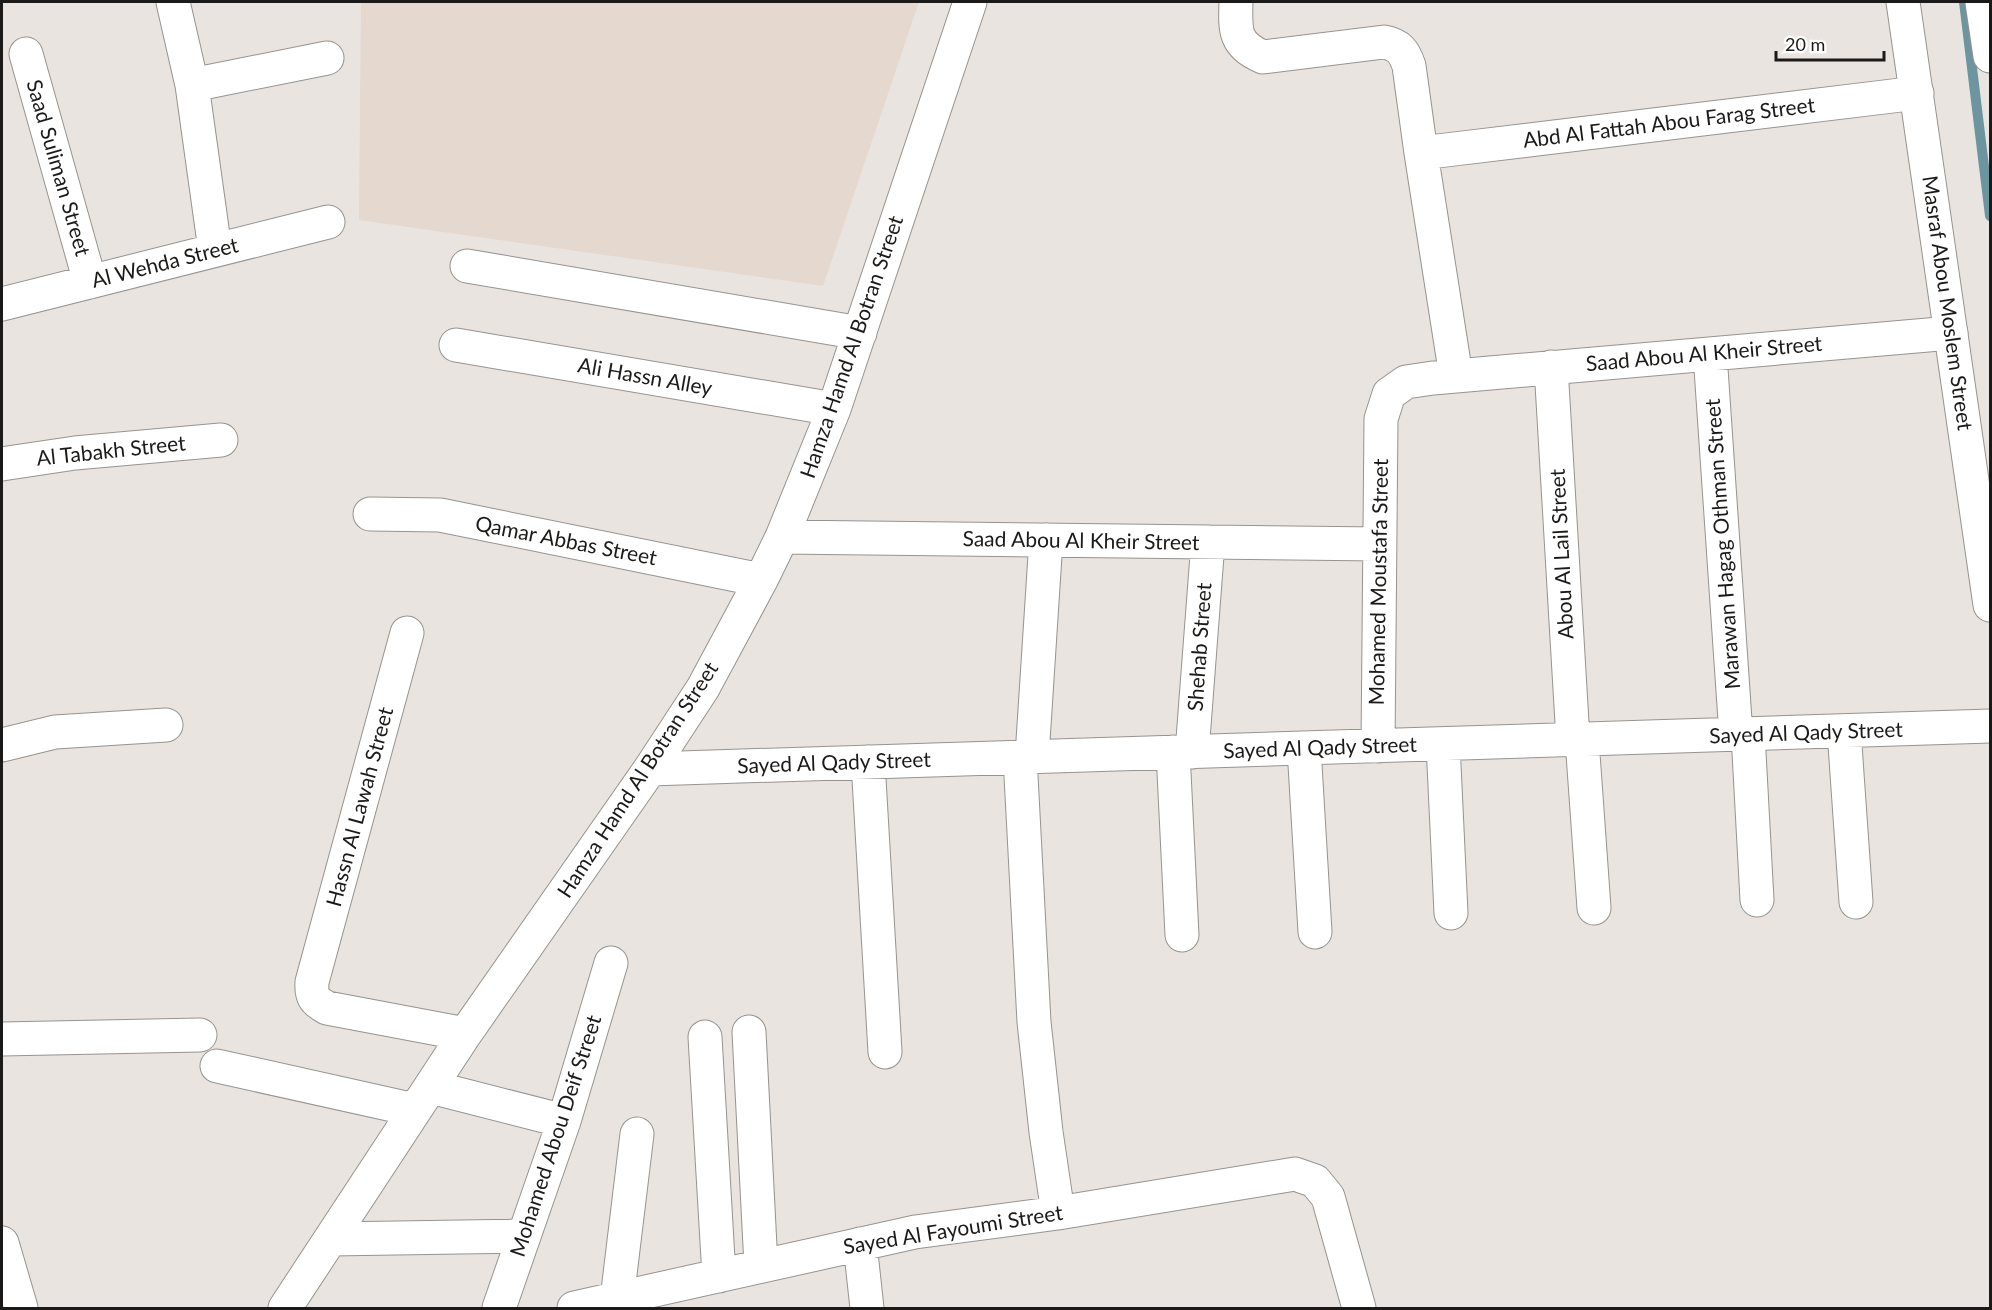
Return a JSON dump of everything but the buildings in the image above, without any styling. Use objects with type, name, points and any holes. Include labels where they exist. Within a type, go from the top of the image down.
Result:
[{"type":"street","points":[[173,2],[192,85],[215,250]]},
{"type":"street","name":"Hamza Hamd Al Botran Street","points":[[285,1308],[465,1034],[650,770],[703,688],[761,580],[782,537],[834,409],[970,2]]},
{"type":"street","points":[[1236,2],[1235,23],[1239,38],[1249,51],[1263,57],[1384,42],[1396,45],[1405,54],[1409,66],[1456,376]]},
{"type":"street","name":"Masraf Abou Moslem Street","points":[[1903,2],[1990,605]]},
{"type":"street","points":[[1982,2],[1990,56]]},
{"type":"street","name":"Saad Suliman Street","points":[[26,54],[90,282]]},
{"type":"street","points":[[192,85],[327,58]]},
{"type":"street","name":"Abd Al Fattah Abou Farag Street","points":[[1421,153],[1917,93]]},
{"type":"street","name":"Al Wehda Street","points":[[2,304],[328,222]]},
{"type":"street","points":[[467,266],[860,333]]},
{"type":"street","name":"Saad Abou Al Kheir Street","points":[[1381,419],[1389,394],[1406,382],[1951,333]]},
{"type":"street","name":"Ali Hassn Alley","points":[[456,345],[834,409]]},
{"type":"street","name":"Marawan Hagag Othman Street","points":[[1710,354],[1757,900]]},
{"type":"street","name":"Abou Al Lail Street","points":[[1551,368],[1578,740],[1594,908]]},
{"type":"street","name":"Mohamed Moustafa Street","points":[[1378,746],[1381,419]]},
{"type":"street","name":"Al Tabakh Street","points":[[2,464],[75,453],[221,440]]},
{"type":"street","name":"Qamar Abbas Street","points":[[370,514],[440,515],[761,580]]},
{"type":"street","name":"Saad Abou Al Kheir Street","points":[[782,537],[1379,544]]},
{"type":"street","points":[[1046,540],[1026,757],[1034,1022],[1046,1132],[1058,1213]]},
{"type":"street","name":"Shehab Street","points":[[1182,935],[1183,752],[1208,542]]},
{"type":"street","name":"Hassn Al Lawah Street","points":[[407,633],[312,982],[311,993],[317,1003],[327,1008],[465,1034]]},
{"type":"street","points":[[2,745],[55,732],[166,725]]},
{"type":"street","name":"Sayed Al Qady Street","points":[[650,770],[1990,726]]},
{"type":"street","points":[[1844,731],[1856,902]]},
{"type":"street","points":[[1443,744],[1451,913]]},
{"type":"street","points":[[1304,748],[1315,932]]},
{"type":"street","points":[[868,762],[885,1052]]},
{"type":"street","name":"Mohamed Abou Deif Street","points":[[499,1308],[564,1121],[611,963]]},
{"type":"street","points":[[749,1032],[761,1266]]},
{"type":"street","points":[[2,1039],[200,1035]]},
{"type":"street","points":[[705,1037],[719,1276]]},
{"type":"street","points":[[217,1066],[564,1121]]},
{"type":"street","points":[[617,1304],[637,1134]]},
{"type":"street","name":"Sayed Al Fayoumi Street","points":[[574,1308],[617,1304],[719,1276],[915,1232],[1058,1213],[1295,1174],[1315,1181],[1328,1197],[1359,1308]]},
{"type":"street","points":[[331,1239],[524,1236]]},
{"type":"street","points":[[860,1244],[867,1308]]},
{"type":"street","points":[[2,1248],[21,1308]]},
{"type":"shaded area","points":[[361,2],[919,2],[823,286],[359,220]]},
{"type":"waterway","points":[[1964,2],[1990,216]]}]
